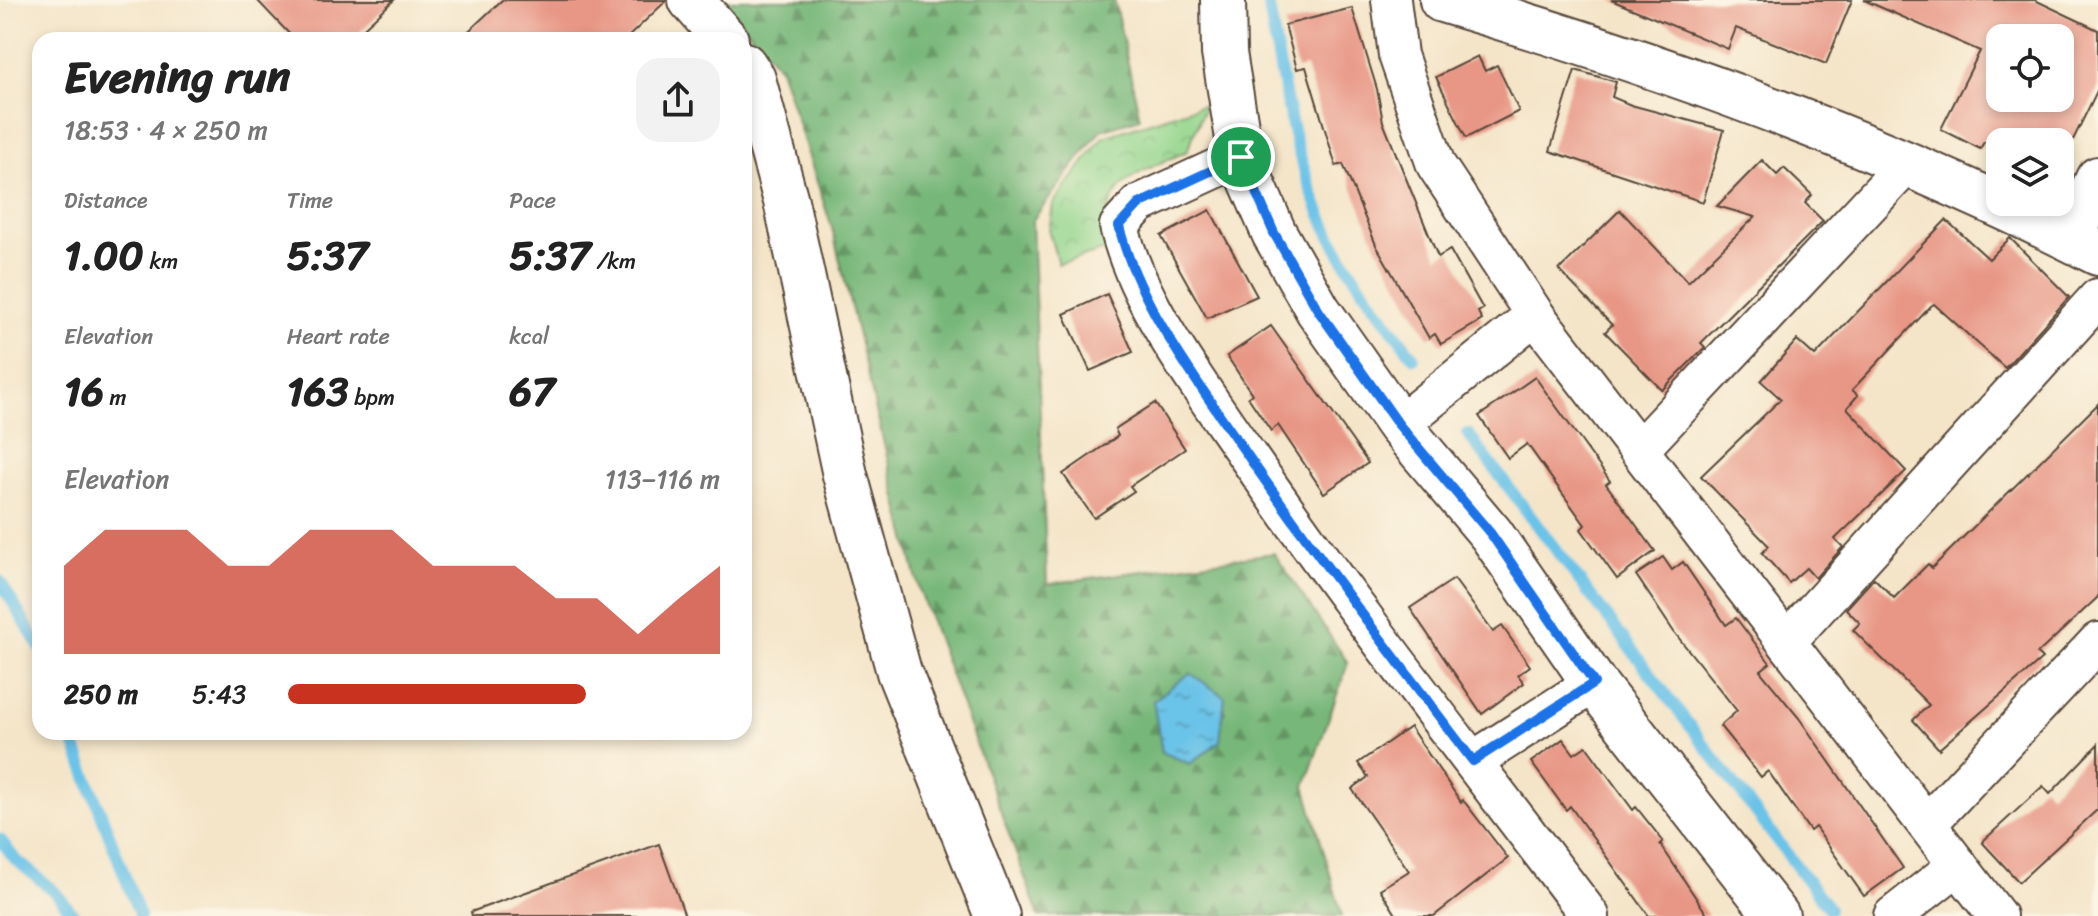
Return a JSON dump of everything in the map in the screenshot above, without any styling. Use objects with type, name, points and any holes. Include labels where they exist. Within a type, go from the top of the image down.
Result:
[{"type":"street","points":[[691,0],[719,32]]},
{"type":"street","points":[[1223,0],[1224,53],[1241,157],[1274,233],[1318,310],[1399,425],[1491,534],[1594,683],[1777,916]]},
{"type":"street","points":[[1391,0],[1398,55],[1436,165],[1535,315],[1788,640],[1997,916]]},
{"type":"street","points":[[1442,0],[1579,40],[1750,99],[1907,164],[2084,246],[2098,179]]},
{"type":"street","points":[[752,77],[786,201],[845,475],[899,672],[997,916]]},
{"type":"street","points":[[1241,157],[1139,204],[1119,226],[1127,259],[1194,378],[1327,571],[1590,916]]},
{"type":"street","points":[[1639,450],[1907,164]]},
{"type":"street","points":[[1788,640],[2098,298]]},
{"type":"street","points":[[1399,425],[1535,315]]},
{"type":"street","points":[[1928,823],[2098,642]]},
{"type":"street","points":[[1473,761],[1594,683]]},
{"type":"street","points":[[1893,916],[1958,865]]},
{"type":"green space","points":[[722,0],[1114,0],[1140,118],[1101,130],[1032,221],[1047,584],[1274,553],[1348,663],[1305,786],[1342,916],[1039,916],[919,589],[832,228],[780,68]]},
{"type":"green space","points":[[1206,104],[1187,151],[1135,175],[1115,195],[1106,226],[1106,250],[1058,264],[1049,232],[1053,204],[1103,137]]},
{"type":"water","points":[[1190,673],[1225,697],[1220,741],[1190,764],[1162,752],[1153,701]]},
{"type":"building","points":[[257,0],[394,0],[360,32],[287,32]]},
{"type":"building","points":[[502,0],[667,0],[633,32],[468,32]]},
{"type":"building","points":[[1611,0],[1852,0],[1826,64],[1736,28],[1728,49]]},
{"type":"building","points":[[1864,0],[2035,0],[2098,30],[2098,89],[2074,138],[2074,128],[1986,128],[1986,142],[1980,149],[1941,129],[1980,51]]},
{"type":"building","points":[[1352,8],[1377,89],[1383,122],[1438,257],[1450,250],[1483,309],[1478,312],[1482,320],[1441,344],[1435,334],[1429,338],[1376,245],[1343,164],[1336,166],[1306,67],[1297,69],[1285,25]]},
{"type":"building","points":[[1478,56],[1485,71],[1497,65],[1519,111],[1466,138],[1436,77]]},
{"type":"building","points":[[1575,70],[1616,82],[1612,97],[1631,105],[1724,130],[1703,202],[1550,151]]},
{"type":"building","points":[[1762,160],[1777,175],[1784,168],[1812,195],[1805,203],[1823,221],[1701,343],[1705,347],[1662,390],[1605,332],[1612,325],[1559,270],[1620,210],[1688,282],[1755,217],[1717,206]]},
{"type":"building","points":[[1210,210],[1257,296],[1207,318],[1161,236]]},
{"type":"building","points":[[1946,220],[1989,259],[2010,238],[2069,297],[2005,368],[1934,304],[1931,306],[1852,390],[1858,395],[1847,408],[1906,471],[1835,539],[1843,547],[1815,578],[1806,568],[1789,583],[1762,553],[1769,546],[1701,476],[1781,399],[1761,381],[1797,340],[1815,356]]},
{"type":"building","points":[[1107,294],[1133,352],[1090,371],[1064,314]]},
{"type":"building","points":[[1271,326],[1368,463],[1324,493],[1278,425],[1271,431],[1248,397],[1252,394],[1227,356]]},
{"type":"building","points":[[1535,377],[1610,481],[1606,484],[1655,551],[1617,579],[1581,529],[1585,525],[1527,444],[1508,458],[1479,416]]},
{"type":"building","points":[[1155,403],[1185,449],[1130,486],[1134,491],[1094,518],[1063,474],[1118,436],[1115,429]]},
{"type":"building","points":[[2098,404],[2098,597],[2037,654],[2042,659],[1939,749],[1913,720],[1929,705],[1853,630],[1860,623],[1846,609],[1874,578],[1894,598],[1928,564],[1932,568]]},
{"type":"building","points":[[1663,557],[1672,570],[1683,562],[1726,625],[1736,618],[1770,663],[1760,671],[1799,718],[1903,868],[1864,896],[1815,827],[1810,831],[1768,771],[1761,777],[1720,726],[1737,711],[1674,632],[1636,575]]},
{"type":"building","points":[[1454,579],[1493,632],[1502,626],[1530,666],[1518,675],[1524,683],[1482,714],[1410,608]]},
{"type":"building","points":[[1410,727],[1461,802],[1463,800],[1508,858],[1434,916],[1397,916],[1380,889],[1409,871],[1352,789],[1368,777],[1358,763]]},
{"type":"building","points":[[1563,739],[1574,754],[1586,746],[1633,810],[1636,807],[1663,841],[1660,844],[1708,916],[1649,916],[1570,806],[1566,810],[1531,762]]},
{"type":"building","points":[[2098,744],[2098,809],[2019,882],[1982,842],[2043,786],[2050,794]]},
{"type":"building","points":[[659,844],[685,916],[472,916],[471,912]]},
{"type":"waterway","points":[[1268,1],[1295,136],[1315,202],[1354,275],[1414,358]]},
{"type":"waterway","points":[[1468,434],[1829,909]]},
{"type":"waterway","points":[[0,581],[32,635]]},
{"type":"waterway","points":[[73,740],[140,916]]},
{"type":"waterway","points":[[0,839],[15,859],[55,892],[75,916]]},
{"type":"route","points":[[1241,157],[1274,233],[1318,310],[1399,425],[1491,534],[1594,683],[1473,761],[1327,571],[1260,474],[1194,378],[1127,259],[1119,226],[1139,204],[1241,157]]}]
